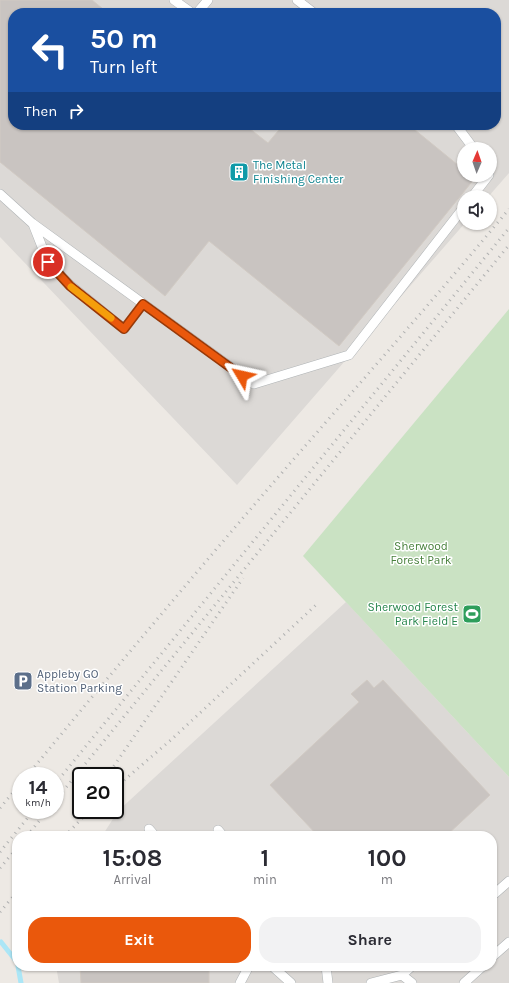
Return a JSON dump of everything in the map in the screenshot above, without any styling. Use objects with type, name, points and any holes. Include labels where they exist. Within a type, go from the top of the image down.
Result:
[{"type":"lane","points":[[174,0],[185,8]]},
{"type":"lane","points":[[201,8],[208,0]]},
{"type":"lane","points":[[297,0],[307,8]]},
{"type":"lane","points":[[460,130],[469,142]]},
{"type":"lane","points":[[478,190],[484,182]]},
{"type":"lane","points":[[0,194],[32,223],[254,384],[349,355],[457,216]]},
{"type":"lane","points":[[32,223],[48,262],[70,286],[124,329],[143,304]]},
{"type":"lane","points":[[497,892],[509,881]]},
{"type":"lane","points":[[497,953],[509,942]]},
{"type":"lane","points":[[240,983],[246,971]]},
{"type":"lane","points":[[278,971],[291,983]]},
{"type":"lane","points":[[327,971],[328,983]]},
{"type":"lane","points":[[372,983],[402,975],[406,971]]},
{"type":"lane","points":[[464,983],[477,971]]},
{"type":"lane","points":[[402,975],[412,983]]},
{"type":"shaded area","points":[[0,0],[509,0],[509,173],[494,190],[457,190],[457,230],[459,230],[237,485],[0,237]]},
{"type":"shaded area","points":[[346,602],[509,777],[509,983],[59,983],[57,971],[497,971],[497,831],[105,831],[113,819],[124,819],[124,806]]},
{"type":"green space","name":"Sherwood Forest Park","points":[[509,309],[509,777],[303,556]]},
{"type":"building","name":"The Metal Finishing Center","points":[[0,0],[92,0],[102,8],[8,8],[8,130],[251,130],[268,143],[279,130],[415,130],[457,164],[457,182],[472,182],[465,190],[457,190],[457,200],[339,346],[209,241],[165,296],[0,162]]},
{"type":"building","points":[[367,680],[374,688],[383,680],[490,795],[451,831],[313,831],[270,785],[359,702],[351,694]]},
{"type":"building","points":[[80,971],[209,971],[209,983],[81,983]]},
{"type":"waterway","points":[[1,942],[12,956]]},
{"type":"waterway","points":[[19,971],[21,983]]},
{"type":"railway","points":[[34,767],[205,562],[440,291],[509,209]]},
{"type":"railway","points":[[64,773],[509,228]]},
{"type":"railway","points":[[64,790],[509,245]]},
{"type":"railway","points":[[113,767],[243,578]]},
{"type":"railway","points":[[124,780],[172,739],[317,604]]},
{"type":"railway","points":[[0,808],[12,794]]},
{"type":"railway","points":[[17,831],[27,819]]},
{"type":"railway","points":[[31,831],[41,819]]},
{"type":"railway","points":[[70,831],[81,819]]},
{"type":"railway","points":[[0,852],[12,837]]},
{"type":"railway","points":[[0,868],[12,854]]},
{"type":"railway","points":[[0,912],[12,898]]},
{"type":"slow traffic","points":[[71,287],[111,318]]},
{"type":"place","name":"The Metal Finishing Center","points":[[239,172]]},
{"type":"place","name":"Sherwood Forest Park Field E","points":[[472,614]]},
{"type":"place","name":"Appleby GO Station Parking","points":[[23,681]]},
{"type":"route","points":[[48,262],[70,286],[124,329],[143,304],[242,376]]}]
